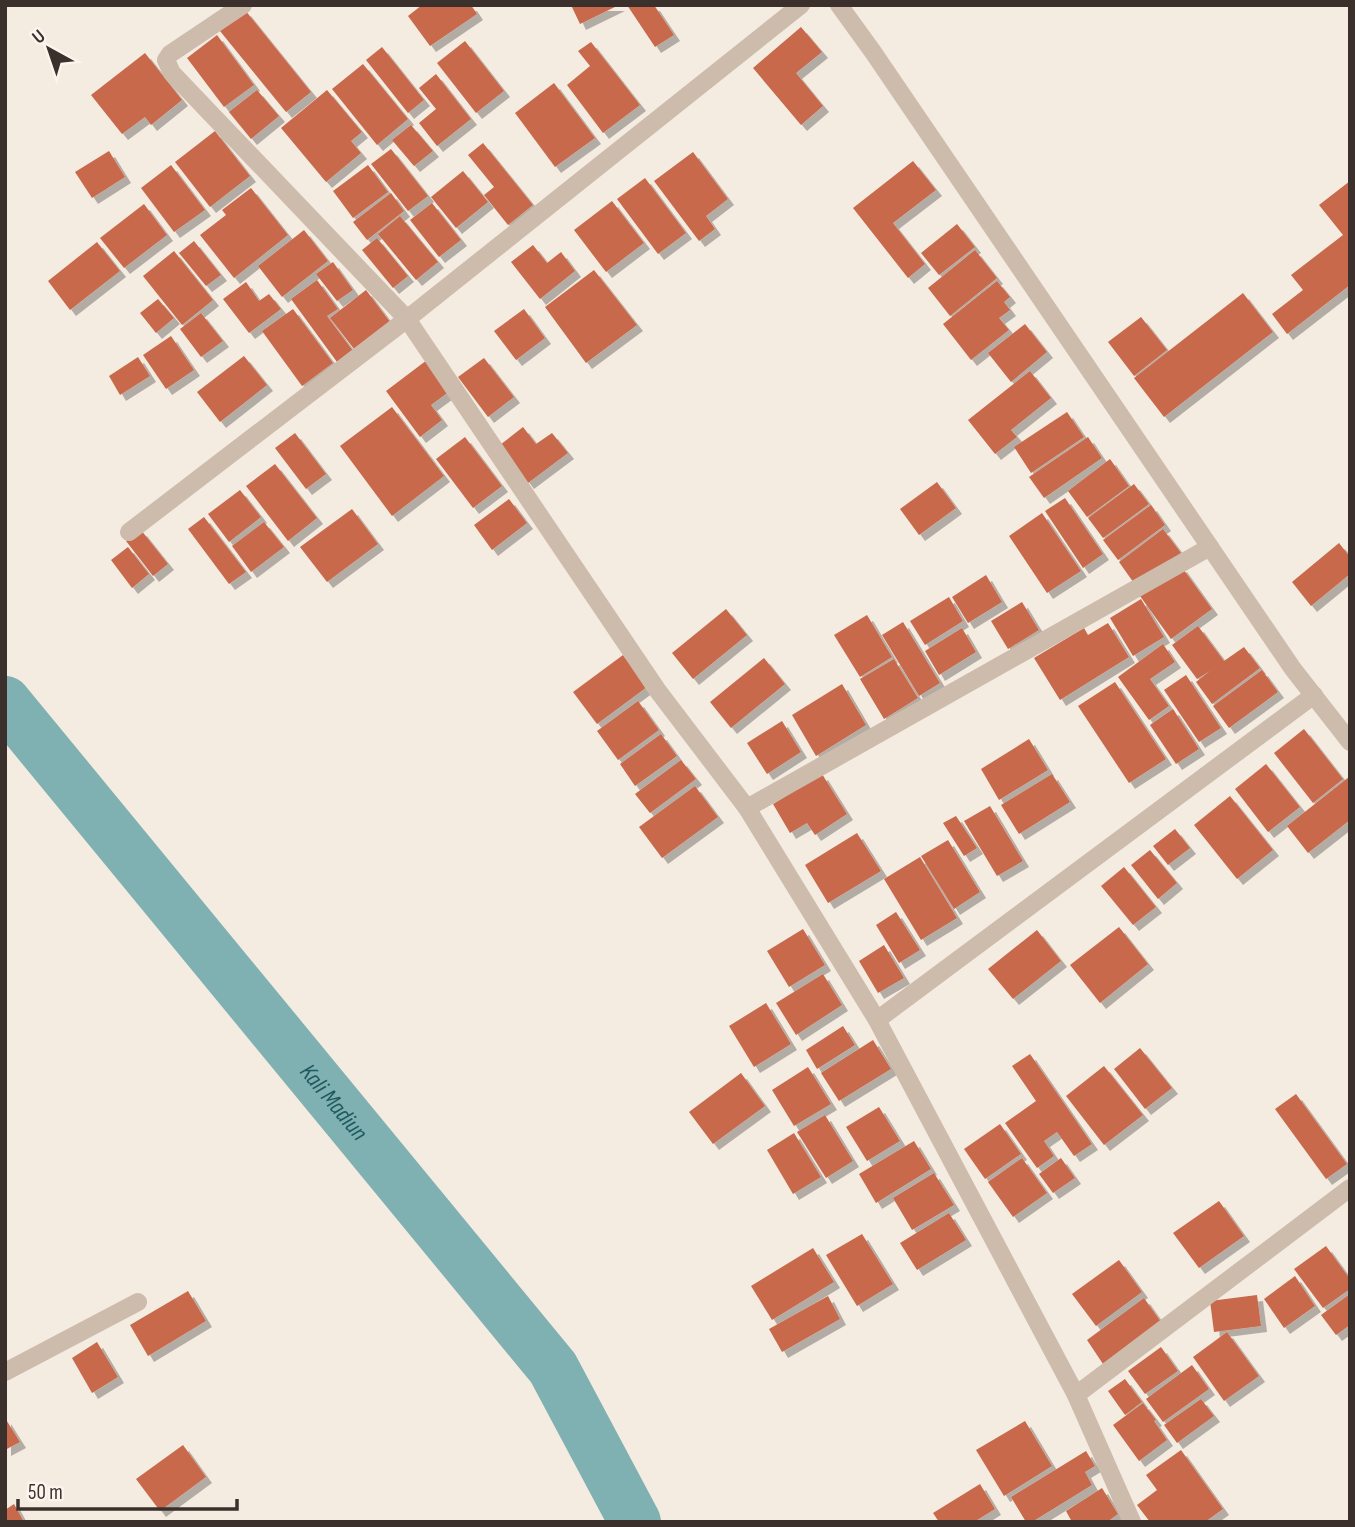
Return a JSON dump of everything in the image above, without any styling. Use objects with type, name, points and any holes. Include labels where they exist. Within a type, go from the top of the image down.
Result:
[{"type":"street","points":[[243,5],[170,54],[166,60],[172,73],[407,319],[658,691],[747,808],[877,1020],[1076,1395],[1132,1522]]},
{"type":"street","points":[[130,532],[407,319],[801,5]]},
{"type":"street","points":[[839,5],[1293,669],[1350,742]]},
{"type":"street","points":[[747,808],[1210,547]]},
{"type":"street","points":[[877,1020],[1314,695]]},
{"type":"street","points":[[1076,1395],[1350,1188]]},
{"type":"street","points":[[5,1372],[138,1302]]},
{"type":"building","points":[[422,5],[471,5],[477,14],[430,46],[408,16]]},
{"type":"building","points":[[571,5],[619,5],[580,24]]},
{"type":"building","points":[[627,5],[654,5],[674,35],[655,47]]},
{"type":"building","points":[[245,10],[311,92],[286,112],[220,31]]},
{"type":"building","points":[[801,27],[822,52],[796,73],[823,106],[801,125],[753,68]]},
{"type":"building","points":[[217,35],[254,85],[224,107],[187,58]]},
{"type":"building","points":[[465,41],[504,91],[476,113],[437,63]]},
{"type":"building","points":[[591,42],[640,105],[603,133],[567,85],[590,66],[578,51]]},
{"type":"building","points":[[382,47],[424,100],[408,113],[366,60]]},
{"type":"building","points":[[145,53],[182,100],[151,125],[145,117],[122,134],[91,95]]},
{"type":"building","points":[[363,64],[408,119],[377,145],[332,89]]},
{"type":"building","points":[[436,74],[471,119],[437,146],[419,123],[436,109],[419,88]]},
{"type":"building","points":[[554,83],[595,138],[555,167],[515,113]]},
{"type":"building","points":[[257,90],[279,116],[251,139],[229,112]]},
{"type":"building","points":[[327,90],[362,132],[351,141],[361,153],[326,182],[281,128]]},
{"type":"building","points":[[411,125],[433,151],[414,166],[392,140]]},
{"type":"building","points":[[215,131],[250,176],[210,207],[175,162]]},
{"type":"building","points":[[483,143],[533,205],[508,225],[484,195],[494,187],[468,155]]},
{"type":"building","points":[[391,149],[428,196],[408,211],[371,164]]},
{"type":"building","points":[[109,151],[125,177],[92,198],[75,172]]},
{"type":"building","points":[[693,152],[728,199],[706,216],[715,229],[699,241],[654,181]]},
{"type":"building","points":[[913,161],[936,190],[893,223],[925,264],[908,278],[853,208]]},
{"type":"building","points":[[171,165],[205,210],[174,232],[141,188]]},
{"type":"building","points":[[368,165],[388,192],[353,218],[333,191]]},
{"type":"building","points":[[463,171],[488,202],[456,228],[431,197]]},
{"type":"building","points":[[645,178],[686,233],[658,254],[617,199]]},
{"type":"building","points":[[1350,181],[1350,285],[1287,334],[1272,314],[1303,290],[1291,275],[1343,235],[1319,205]]},
{"type":"building","points":[[251,188],[288,235],[234,278],[200,235],[226,215],[222,210]]},
{"type":"building","points":[[391,193],[404,211],[367,240],[353,222]]},
{"type":"building","points":[[612,201],[644,243],[606,272],[574,230]]},
{"type":"building","points":[[432,203],[461,240],[439,257],[410,220]]},
{"type":"building","points":[[144,204],[167,235],[124,268],[100,238]]},
{"type":"building","points":[[400,216],[438,262],[416,280],[378,234]]},
{"type":"building","points":[[957,224],[975,247],[939,275],[921,253]]},
{"type":"building","points":[[304,230],[328,261],[282,297],[258,266]]},
{"type":"building","points":[[377,238],[408,276],[393,288],[362,250]]},
{"type":"building","points":[[194,241],[221,275],[206,286],[179,253]]},
{"type":"building","points":[[97,242],[120,271],[70,310],[48,281]]},
{"type":"building","points":[[533,245],[547,263],[561,252],[575,271],[540,299],[511,262]]},
{"type":"building","points":[[975,250],[997,278],[950,316],[928,288]]},
{"type":"building","points":[[174,251],[213,300],[182,325],[143,276]]},
{"type":"building","points":[[333,262],[353,290],[337,301],[316,274]]},
{"type":"building","points":[[594,270],[637,325],[586,363],[545,307]]},
{"type":"building","points":[[317,280],[338,309],[327,316],[353,351],[337,362],[291,299]]},
{"type":"building","points":[[997,281],[1010,297],[1004,302],[1010,310],[999,318],[1009,330],[971,360],[943,324]]},
{"type":"building","points":[[246,282],[259,301],[269,294],[281,309],[249,333],[223,299]]},
{"type":"building","points":[[366,290],[390,322],[354,349],[330,318]]},
{"type":"building","points":[[1243,293],[1273,332],[1164,417],[1134,378]]},
{"type":"building","points":[[158,299],[174,318],[156,333],[140,313]]},
{"type":"building","points":[[293,309],[333,363],[302,386],[262,331]]},
{"type":"building","points":[[524,309],[545,338],[516,360],[494,331]]},
{"type":"building","points":[[201,313],[223,341],[201,357],[180,329]]},
{"type":"building","points":[[1141,317],[1167,350],[1134,376],[1108,342]]},
{"type":"building","points":[[1025,324],[1047,352],[1011,382],[988,353]]},
{"type":"building","points":[[171,336],[194,370],[166,389],[143,355]]},
{"type":"building","points":[[244,356],[267,385],[220,422],[197,392]]},
{"type":"building","points":[[138,357],[150,376],[120,395],[109,376]]},
{"type":"building","points":[[484,358],[514,397],[488,417],[458,377]]},
{"type":"building","points":[[427,360],[450,391],[431,405],[442,420],[420,437],[386,391]]},
{"type":"building","points":[[1030,371],[1051,398],[1011,430],[1017,437],[995,454],[968,420]]},
{"type":"building","points":[[392,407],[444,476],[392,516],[340,446]]},
{"type":"building","points":[[1067,412],[1084,437],[1031,473],[1014,447]]},
{"type":"building","points":[[523,427],[536,444],[552,433],[568,453],[528,483],[500,445]]},
{"type":"building","points":[[295,433],[326,474],[306,489],[275,448]]},
{"type":"building","points":[[465,437],[502,486],[473,508],[436,459]]},
{"type":"building","points":[[1088,437],[1102,458],[1044,498],[1029,477]]},
{"type":"building","points":[[1110,459],[1129,486],[1087,517],[1068,491]]},
{"type":"building","points":[[275,464],[317,518],[288,541],[246,486]]},
{"type":"building","points":[[937,482],[956,508],[919,535],[900,509]]},
{"type":"building","points":[[1134,484],[1149,504],[1103,538],[1088,518]]},
{"type":"building","points":[[240,490],[261,517],[229,542],[208,514]]},
{"type":"building","points":[[1065,498],[1103,554],[1083,568],[1045,511]]},
{"type":"building","points":[[509,499],[527,523],[492,550],[474,525]]},
{"type":"building","points":[[1151,505],[1165,525],[1118,560],[1103,540]]},
{"type":"building","points":[[352,509],[378,544],[327,582],[300,547]]},
{"type":"building","points":[[1042,513],[1081,571],[1047,593],[1009,536]]},
{"type":"building","points":[[204,517],[246,572],[229,584],[188,529]]},
{"type":"building","points":[[264,522],[284,547],[251,572],[232,546]]},
{"type":"building","points":[[1163,529],[1181,553],[1136,586],[1119,562]]},
{"type":"building","points":[[141,530],[168,564],[153,576],[126,541]]},
{"type":"building","points":[[1339,543],[1350,557],[1350,574],[1311,606],[1292,582]]},
{"type":"building","points":[[128,547],[149,574],[132,588],[111,560]]},
{"type":"building","points":[[1181,566],[1212,609],[1171,639],[1140,596]]},
{"type":"building","points":[[986,575],[1002,602],[968,623],[952,597]]},
{"type":"building","points":[[949,597],[963,621],[925,645],[910,621]]},
{"type":"building","points":[[1141,599],[1164,637],[1133,656],[1110,618]]},
{"type":"building","points":[[1022,602],[1039,630],[1008,649],[991,621]]},
{"type":"building","points":[[726,609],[747,635],[693,679],[672,653]]},
{"type":"building","points":[[867,615],[892,657],[860,677],[834,635]]},
{"type":"building","points":[[903,622],[940,683],[919,696],[882,635]]},
{"type":"building","points":[[1108,623],[1129,657],[1060,700],[1034,658],[1084,628],[1088,635]]},
{"type":"building","points":[[1198,626],[1224,661],[1244,647],[1260,668],[1212,704],[1196,682],[1210,671],[1197,679],[1172,645]]},
{"type":"building","points":[[962,628],[976,652],[939,675],[925,651]]},
{"type":"building","points":[[1163,644],[1175,662],[1150,679],[1169,706],[1149,720],[1118,677]]},
{"type":"building","points":[[623,655],[647,687],[597,724],[573,692]]},
{"type":"building","points":[[764,658],[785,684],[731,728],[710,702]]},
{"type":"building","points":[[894,659],[918,698],[884,719],[860,679]]},
{"type":"building","points":[[1262,670],[1278,692],[1229,728],[1213,706]]},
{"type":"building","points":[[1186,675],[1221,728],[1199,742],[1164,690]]},
{"type":"building","points":[[1115,682],[1166,759],[1129,783],[1078,706]]},
{"type":"building","points":[[842,684],[866,725],[816,756],[792,715]]},
{"type":"building","points":[[638,701],[659,730],[618,760],[597,731]]},
{"type":"building","points":[[1173,709],[1199,749],[1176,764],[1150,725]]},
{"type":"building","points":[[782,721],[801,752],[767,774],[747,743]]},
{"type":"building","points":[[1304,729],[1343,779],[1313,803],[1274,753]]},
{"type":"building","points":[[661,734],[677,756],[635,786],[620,764]]},
{"type":"building","points":[[1029,739],[1048,770],[999,800],[981,769]]},
{"type":"building","points":[[681,760],[696,779],[650,813],[635,794]]},
{"type":"building","points":[[1266,764],[1300,807],[1268,832],[1235,789]]},
{"type":"building","points":[[822,774],[847,814],[815,835],[807,823],[790,833],[773,804]]},
{"type":"building","points":[[1052,774],[1070,802],[1019,834],[1001,805]]},
{"type":"building","points":[[1349,777],[1350,820],[1308,853],[1287,826]]},
{"type":"building","points":[[695,786],[718,817],[662,858],[639,827]]},
{"type":"building","points":[[1230,796],[1273,850],[1237,879],[1194,825]]},
{"type":"building","points":[[990,806],[1023,861],[997,876],[964,821]]},
{"type":"building","points":[[956,816],[977,848],[964,856],[943,823]]},
{"type":"building","points":[[1175,829],[1190,848],[1168,865],[1153,846]]},
{"type":"building","points":[[857,833],[881,871],[828,903],[805,865]]},
{"type":"building","points":[[948,840],[980,892],[954,909],[921,856]]},
{"type":"building","points":[[1150,850],[1177,883],[1158,899],[1131,865]]},
{"type":"building","points":[[920,857],[957,918],[921,940],[884,879]]},
{"type":"building","points":[[1124,867],[1156,907],[1133,925],[1101,886]]},
{"type":"building","points":[[896,912],[920,950],[899,963],[876,925]]},
{"type":"building","points":[[1119,927],[1148,964],[1100,1003],[1070,965]]},
{"type":"building","points":[[803,929],[825,965],[789,987],[767,951]]},
{"type":"building","points":[[1037,930],[1061,961],[1013,999],[988,969]]},
{"type":"building","points":[[884,945],[904,978],[878,993],[859,961]]},
{"type":"building","points":[[823,974],[842,1005],[796,1035],[776,1003]]},
{"type":"building","points":[[766,1003],[791,1044],[754,1067],[729,1026]]},
{"type":"building","points":[[843,1026],[855,1045],[817,1069],[806,1050]]},
{"type":"building","points":[[873,1040],[891,1069],[839,1101],[821,1073]]},
{"type":"building","points":[[1140,1048],[1172,1088],[1145,1109],[1114,1069]]},
{"type":"building","points":[[1030,1054],[1092,1144],[1074,1156],[1057,1132],[1044,1141],[1054,1156],[1037,1168],[1005,1123],[1036,1101],[1012,1066]]},
{"type":"building","points":[[1104,1066],[1143,1115],[1104,1145],[1066,1096]]},
{"type":"building","points":[[808,1067],[831,1104],[794,1126],[772,1090]]},
{"type":"building","points":[[741,1073],[765,1106],[713,1144],[689,1112]]},
{"type":"building","points":[[1296,1094],[1347,1164],[1326,1179],[1275,1109]]},
{"type":"building","points":[[879,1107],[900,1141],[867,1161],[846,1127]]},
{"type":"building","points":[[825,1115],[853,1161],[826,1178],[797,1132]]},
{"type":"building","points":[[1000,1124],[1021,1154],[985,1179],[964,1149]]},
{"type":"building","points":[[794,1133],[821,1177],[793,1194],[767,1150]]},
{"type":"building","points":[[914,1141],[931,1169],[876,1203],[859,1174]]},
{"type":"building","points":[[1022,1158],[1047,1193],[1013,1217],[988,1182]]},
{"type":"building","points":[[1061,1158],[1075,1178],[1053,1193],[1039,1174]]},
{"type":"building","points":[[934,1173],[954,1205],[912,1230],[893,1198]]},
{"type":"building","points":[[1219,1201],[1244,1236],[1199,1268],[1173,1233]]},
{"type":"building","points":[[949,1213],[966,1240],[917,1270],[900,1243]]},
{"type":"building","points":[[862,1234],[893,1284],[857,1306],[826,1255]]},
{"type":"building","points":[[1326,1246],[1350,1279],[1350,1289],[1323,1308],[1294,1269]]},
{"type":"building","points":[[813,1248],[834,1282],[772,1320],[751,1286]]},
{"type":"building","points":[[1119,1260],[1142,1292],[1096,1326],[1072,1294]]},
{"type":"building","points":[[1295,1276],[1315,1306],[1284,1328],[1264,1299]]},
{"type":"building","points":[[188,1291],[206,1321],[148,1356],[130,1325]]},
{"type":"building","points":[[1350,1294],[1350,1325],[1336,1335],[1321,1315]]},
{"type":"building","points":[[1257,1295],[1261,1326],[1214,1332],[1210,1301]]},
{"type":"building","points":[[828,1296],[840,1319],[782,1352],[769,1329]]},
{"type":"building","points":[[1144,1298],[1161,1322],[1103,1364],[1087,1340]]},
{"type":"building","points":[[1227,1332],[1259,1376],[1224,1401],[1193,1357]]},
{"type":"building","points":[[97,1342],[118,1377],[92,1393],[72,1358]]},
{"type":"building","points":[[1161,1347],[1178,1371],[1145,1394],[1128,1371]]},
{"type":"building","points":[[1192,1365],[1209,1389],[1163,1422],[1146,1399]]},
{"type":"building","points":[[1125,1379],[1142,1402],[1125,1415],[1108,1391]]},
{"type":"building","points":[[1201,1399],[1214,1416],[1177,1443],[1164,1425]]},
{"type":"building","points":[[1143,1403],[1167,1440],[1139,1461],[1113,1425]]},
{"type":"building","points":[[5,1418],[20,1442],[5,1450]]},
{"type":"building","points":[[1025,1421],[1052,1466],[1004,1496],[976,1450]]},
{"type":"building","points":[[183,1445],[206,1477],[160,1511],[136,1479]]},
{"type":"building","points":[[1181,1450],[1223,1509],[1205,1522],[1150,1522],[1137,1505],[1157,1490],[1146,1475]]},
{"type":"building","points":[[1086,1451],[1095,1466],[1085,1472],[1092,1485],[1032,1522],[1026,1522],[1011,1497]]},
{"type":"building","points":[[980,1484],[995,1509],[974,1522],[939,1522],[933,1513]]},
{"type":"building","points":[[1102,1488],[1118,1514],[1107,1522],[1072,1522],[1066,1511]]},
{"type":"building","points":[[14,1504],[24,1522],[5,1522],[5,1510]]},
{"type":"waterway","name":"Kali Madiun","points":[[5,702],[553,1368],[635,1522]]}]
